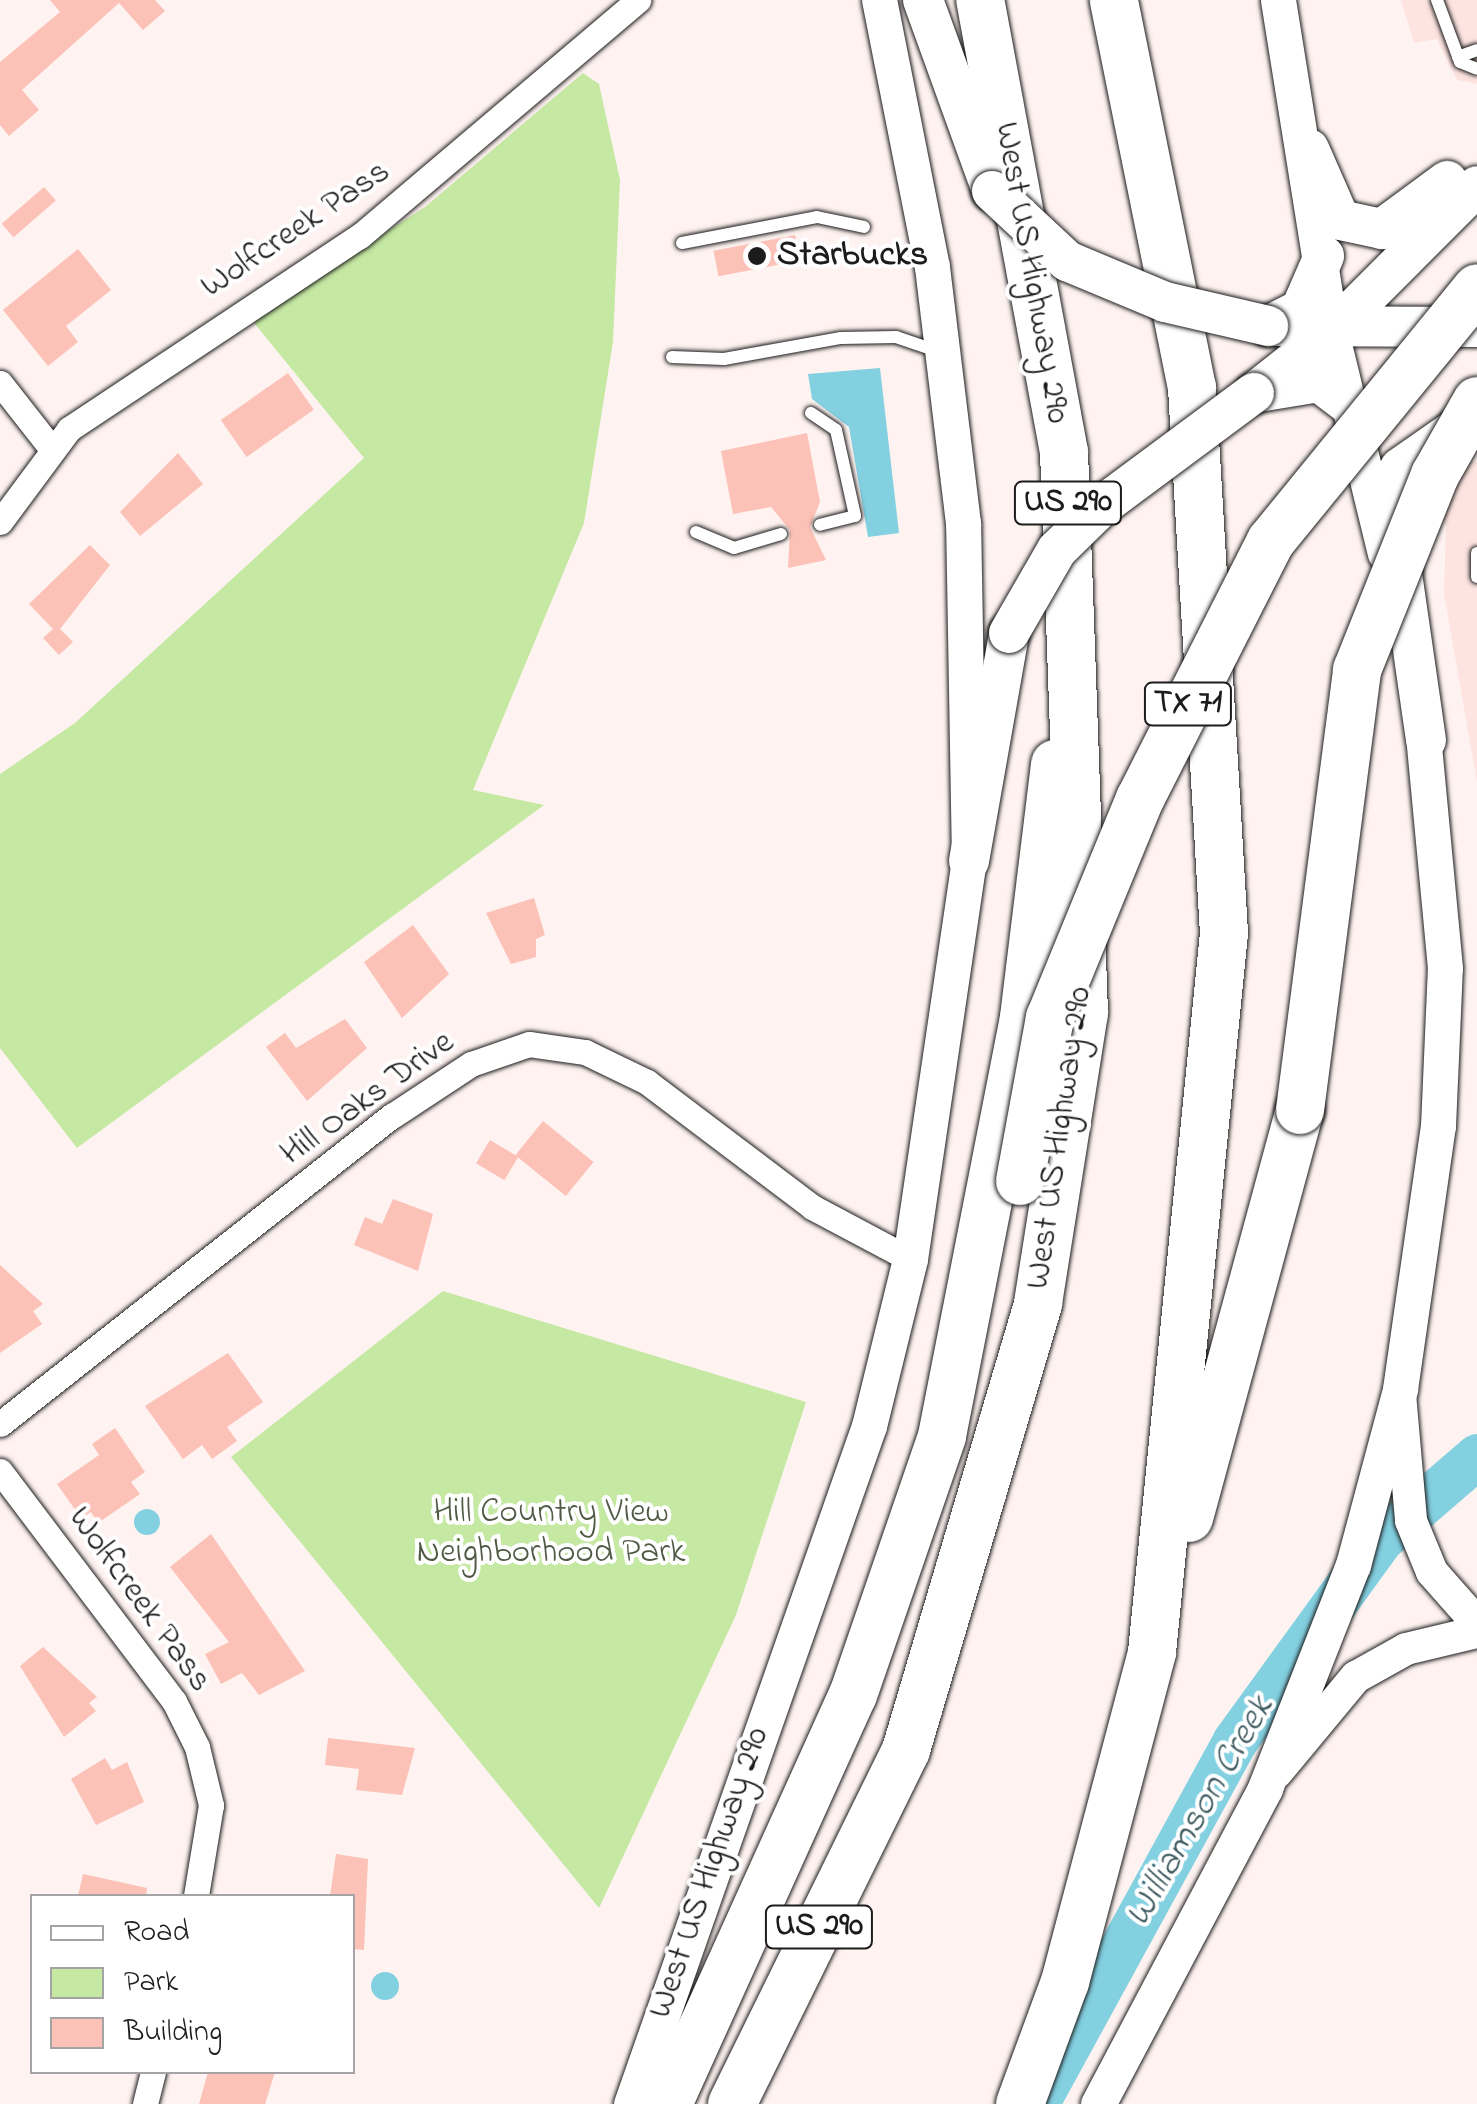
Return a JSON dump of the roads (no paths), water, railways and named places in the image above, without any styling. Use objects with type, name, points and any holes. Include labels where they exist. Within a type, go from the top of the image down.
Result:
[{"type":"highway","name":"West US Highway 290","points":[[732,2104],[906,1750],[964,1539],[1038,1303],[1084,1014],[1076,597],[1064,452],[980,0]]},
{"type":"highway","points":[[1114,0],[1192,388],[1224,933],[1152,1652]]},
{"type":"highway","points":[[1123,0],[1142,153]]},
{"type":"highway","name":"TX 71","points":[[964,1539],[1020,1181],[1050,1018],[1140,798],[1271,541],[1477,288]]},
{"type":"highway","points":[[1020,2104],[1065,1982],[1300,1110],[1357,670],[1435,475],[1477,401]]},
{"type":"highway","points":[[668,2104],[853,1695],[942,1436],[1024,1018],[1076,597]]},
{"type":"main road","name":"West US Highway 290","points":[[631,2104],[869,1426],[910,1259],[969,861],[963,523],[942,352],[879,0]]},
{"type":"main road","points":[[923,0],[992,191],[1067,261],[1165,302],[1268,326],[1331,332],[1477,327]]},
{"type":"main road","points":[[1278,0],[1309,149],[1331,332],[1426,740]]},
{"type":"main road","points":[[1309,149],[1340,220],[1382,229],[1477,165]]},
{"type":"main road","points":[[969,861],[1009,633],[1058,550],[1103,504],[1331,332],[1477,186]]},
{"type":"main road","points":[[1268,326],[1301,309],[1324,256]]},
{"type":"main road","points":[[1254,393],[1319,382],[1350,405]]},
{"type":"main road","points":[[1098,2104],[1265,1788],[1353,1564],[1400,1388],[1438,1126],[1445,968],[1426,740],[1394,518],[1400,468],[1477,414]]},
{"type":"street","name":"Wolfcreek Pass","points":[[0,522],[51,448],[404,203],[638,0]]},
{"type":"street","points":[[0,383],[51,448]]},
{"type":"street","name":"Hill Oaks Drive","points":[[0,1424],[392,1116],[471,1064],[530,1044],[586,1052],[646,1082],[812,1208],[910,1259]]},
{"type":"street","points":[[1400,1388],[1411,1521],[1432,1572],[1477,1623]]},
{"type":"street","name":"Wolfcreek Pass","points":[[0,1471],[174,1701],[197,1747],[211,1805],[196,1894]]},
{"type":"street","points":[[1265,1788],[1356,1677],[1406,1650],[1477,1632]]},
{"type":"street","points":[[145,2104],[152,2074]]},
{"type":"lane","points":[[1437,0],[1458,57],[1477,68]]},
{"type":"lane","points":[[1458,57],[1477,50]]},
{"type":"lane","points":[[682,243],[817,218],[864,227]]},
{"type":"lane","points":[[672,357],[724,360],[841,338],[896,337],[942,352]]},
{"type":"lane","points":[[811,413],[836,430],[855,516],[820,525]]},
{"type":"lane","points":[[696,532],[734,548],[781,534]]},
{"type":"lane","points":[[1477,553],[1477,577]]},
{"type":"water","points":[[880,368],[899,533],[868,537],[849,427],[812,399],[808,374]]},
{"type":"water","points":[[147,1509],[157,1512],[157,1532],[147,1535],[137,1532],[134,1522],[137,1512]]},
{"type":"water","points":[[385,1972],[395,1976],[399,1986],[395,1996],[385,2000],[375,1996],[371,1986],[375,1976]]},
{"type":"waterway","name":"Williamson Creek","points":[[1036,2104],[1234,1742],[1381,1539],[1477,1456]]},
{"type":"place","name":"Starbucks","points":[[757,256]]},
{"type":"park label","name":"Hill Country View Neighborhood Park","points":[[551,1533]]}]
